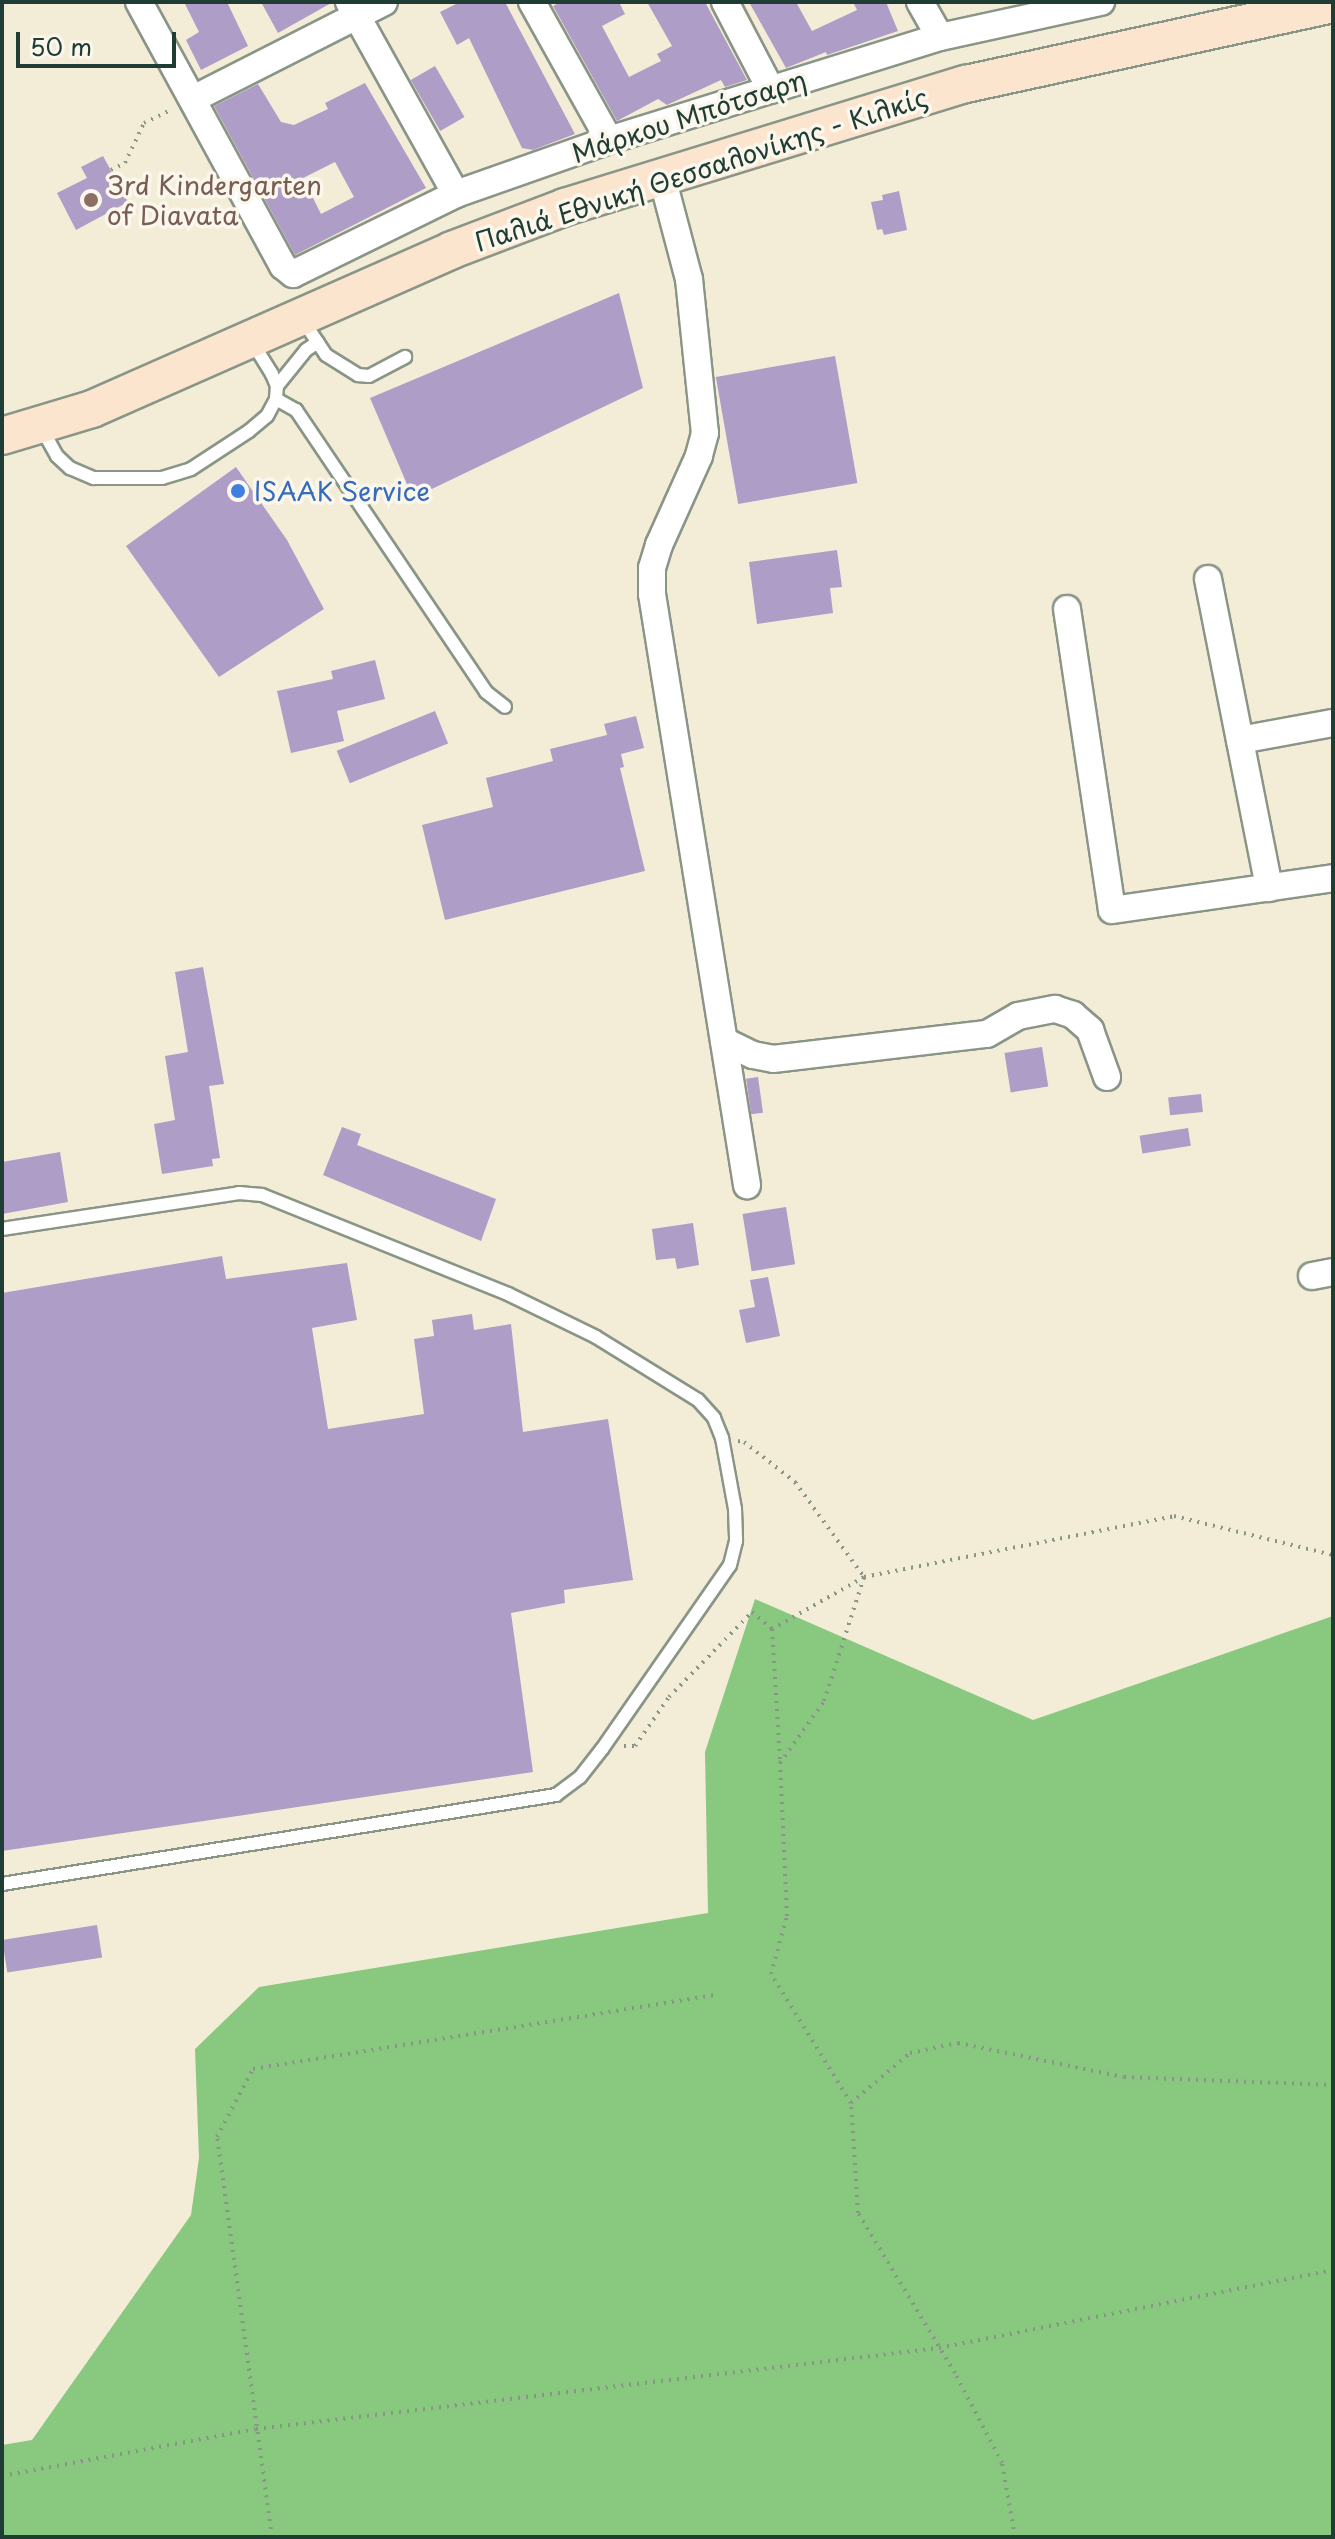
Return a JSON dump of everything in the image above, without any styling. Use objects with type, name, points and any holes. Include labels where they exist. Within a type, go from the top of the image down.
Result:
[{"type":"main road","name":"Παλιά Εθνική Θεσσαλονίκης - Κιλκίς","points":[[2,436],[92,409],[249,338],[309,330],[494,232],[662,177],[966,84],[1333,4]]},
{"type":"street","points":[[139,2],[193,99],[353,9],[384,2]]},
{"type":"street","points":[[532,2],[609,140]]},
{"type":"street","points":[[725,2],[771,90]]},
{"type":"street","points":[[920,2],[940,37]]},
{"type":"street","name":"Μάρκου Μπότσαρη","points":[[193,99],[283,266],[293,274],[456,194],[609,140],[940,37],[1095,3]]},
{"type":"street","points":[[353,9],[456,194]]},
{"type":"street","points":[[662,177],[689,279],[705,407],[705,433],[655,557],[652,594],[747,1185]]},
{"type":"street","points":[[1208,579],[1269,888]]},
{"type":"street","points":[[1067,609],[1112,910],[1333,878]]},
{"type":"street","points":[[1240,740],[1333,723]]},
{"type":"street","points":[[724,1041],[753,1055],[773,1059],[987,1034],[1018,1016],[1055,1009],[1073,1015],[1090,1030],[1107,1077]]},
{"type":"lane","points":[[309,330],[336,363],[358,375],[369,376],[405,357]]},
{"type":"lane","points":[[41,426],[57,456],[70,468],[94,478],[162,478],[191,469],[267,416],[276,393],[306,350],[309,330]]},
{"type":"lane","points":[[249,338],[276,393],[296,410],[486,692],[505,707]]},
{"type":"lane","points":[[2,1229],[239,1193],[262,1195],[508,1294],[596,1337],[698,1400],[714,1418],[722,1438],[735,1509],[736,1541],[730,1565],[602,1749],[580,1777],[556,1795],[2,1884]]},
{"type":"path","points":[[111,170],[125,163],[144,123],[193,99]]},
{"type":"path","points":[[722,1438],[744,1442],[795,1482],[864,1577]]},
{"type":"path","points":[[772,1629],[864,1577],[1174,1516],[1333,1555]]},
{"type":"path","points":[[780,1763],[824,1701],[864,1577]]},
{"type":"path","points":[[602,1749],[635,1746],[669,1697],[752,1612],[772,1629],[787,1916],[771,1974],[851,2103],[858,2213],[939,2348],[1002,2463],[1015,2537]]},
{"type":"path","points":[[272,2537],[217,2137],[253,2069],[713,1995]]},
{"type":"path","points":[[851,2103],[910,2053],[958,2043],[1124,2077],[1333,2085]]},
{"type":"path","points":[[2,2476],[256,2429],[939,2348],[1333,2270]]},
{"type":"green space","points":[[755,1599],[1033,1720],[1333,1616],[1333,2537],[2,2537],[2,2445],[32,2440],[191,2215],[199,2158],[195,2049],[259,1987],[708,1913],[705,1752]]},
{"type":"building","points":[[184,2],[227,2],[248,46],[201,70],[186,40],[199,32]]},
{"type":"building","points":[[261,2],[333,2],[278,33]]},
{"type":"building","points":[[460,2],[505,2],[575,134],[533,150],[522,148],[469,38],[457,45],[440,12]]},
{"type":"building","points":[[561,2],[619,2],[625,14],[602,26],[629,77],[661,61],[657,54],[672,46],[647,2],[705,2],[747,80],[725,87],[721,80],[667,105],[658,99],[617,121],[553,6]]},
{"type":"building","points":[[749,2],[796,2],[812,31],[857,10],[853,2],[886,2],[898,31],[827,55],[826,52],[786,68]]},
{"type":"building","points":[[435,66],[464,117],[440,131],[411,80]]},
{"type":"building","points":[[365,83],[426,188],[295,255],[214,106],[258,84],[281,122],[294,125],[328,109],[325,103]],"holes":[[[335,162],[354,197],[321,214],[303,178]]]},
{"type":"building","points":[[103,156],[128,202],[76,230],[57,193],[87,178],[81,167]]},
{"type":"building","points":[[899,191],[907,230],[884,235],[882,229],[877,230],[871,202],[883,200],[882,195]]},
{"type":"building","points":[[619,293],[643,388],[413,498],[370,398]]},
{"type":"building","points":[[835,356],[857,483],[738,504],[716,377]]},
{"type":"building","points":[[236,467],[287,540],[324,609],[219,677],[126,546]]},
{"type":"building","points":[[837,550],[842,587],[830,588],[833,613],[757,624],[749,562]]},
{"type":"building","points":[[375,660],[385,699],[337,711],[344,741],[291,753],[277,691],[333,679],[331,671]]},
{"type":"building","points":[[435,711],[448,743],[350,783],[337,751]]},
{"type":"building","points":[[636,716],[644,748],[621,754],[624,767],[620,768],[645,871],[445,920],[422,825],[493,807],[486,778],[553,761],[550,749],[607,735],[604,724]]},
{"type":"building","points":[[203,967],[224,1084],[209,1086],[220,1158],[212,1159],[213,1166],[162,1174],[154,1124],[175,1120],[165,1056],[188,1052],[175,972]]},
{"type":"building","points":[[1042,1047],[1048,1087],[1011,1092],[1004,1053]]},
{"type":"building","points":[[758,1077],[763,1113],[751,1114],[746,1079]]},
{"type":"building","points":[[1201,1094],[1203,1112],[1170,1115],[1168,1097]]},
{"type":"building","points":[[342,1127],[361,1134],[357,1145],[496,1199],[481,1241],[323,1175]]},
{"type":"building","points":[[1188,1128],[1191,1146],[1142,1153],[1140,1136]]},
{"type":"building","points":[[60,1152],[68,1202],[2,1214],[2,1162]]},
{"type":"building","points":[[786,1207],[795,1264],[752,1271],[743,1214]]},
{"type":"building","points":[[693,1223],[699,1265],[677,1269],[675,1258],[656,1260],[652,1229]]},
{"type":"building","points":[[222,1256],[226,1279],[347,1263],[357,1320],[312,1328],[328,1429],[424,1414],[414,1339],[434,1336],[432,1320],[472,1314],[474,1330],[511,1324],[523,1432],[608,1419],[633,1580],[564,1590],[565,1603],[511,1613],[533,1772],[2,1851],[2,1293]]},
{"type":"building","points":[[768,1277],[780,1336],[746,1343],[739,1310],[755,1307],[750,1280]]},
{"type":"building","points":[[97,1925],[102,1958],[7,1973],[2,1940]]},
{"type":"place","name":"3rd Kindergarten of Diavata","points":[[91,200]]},
{"type":"place","name":"ISAAK Service","points":[[238,491]]}]
